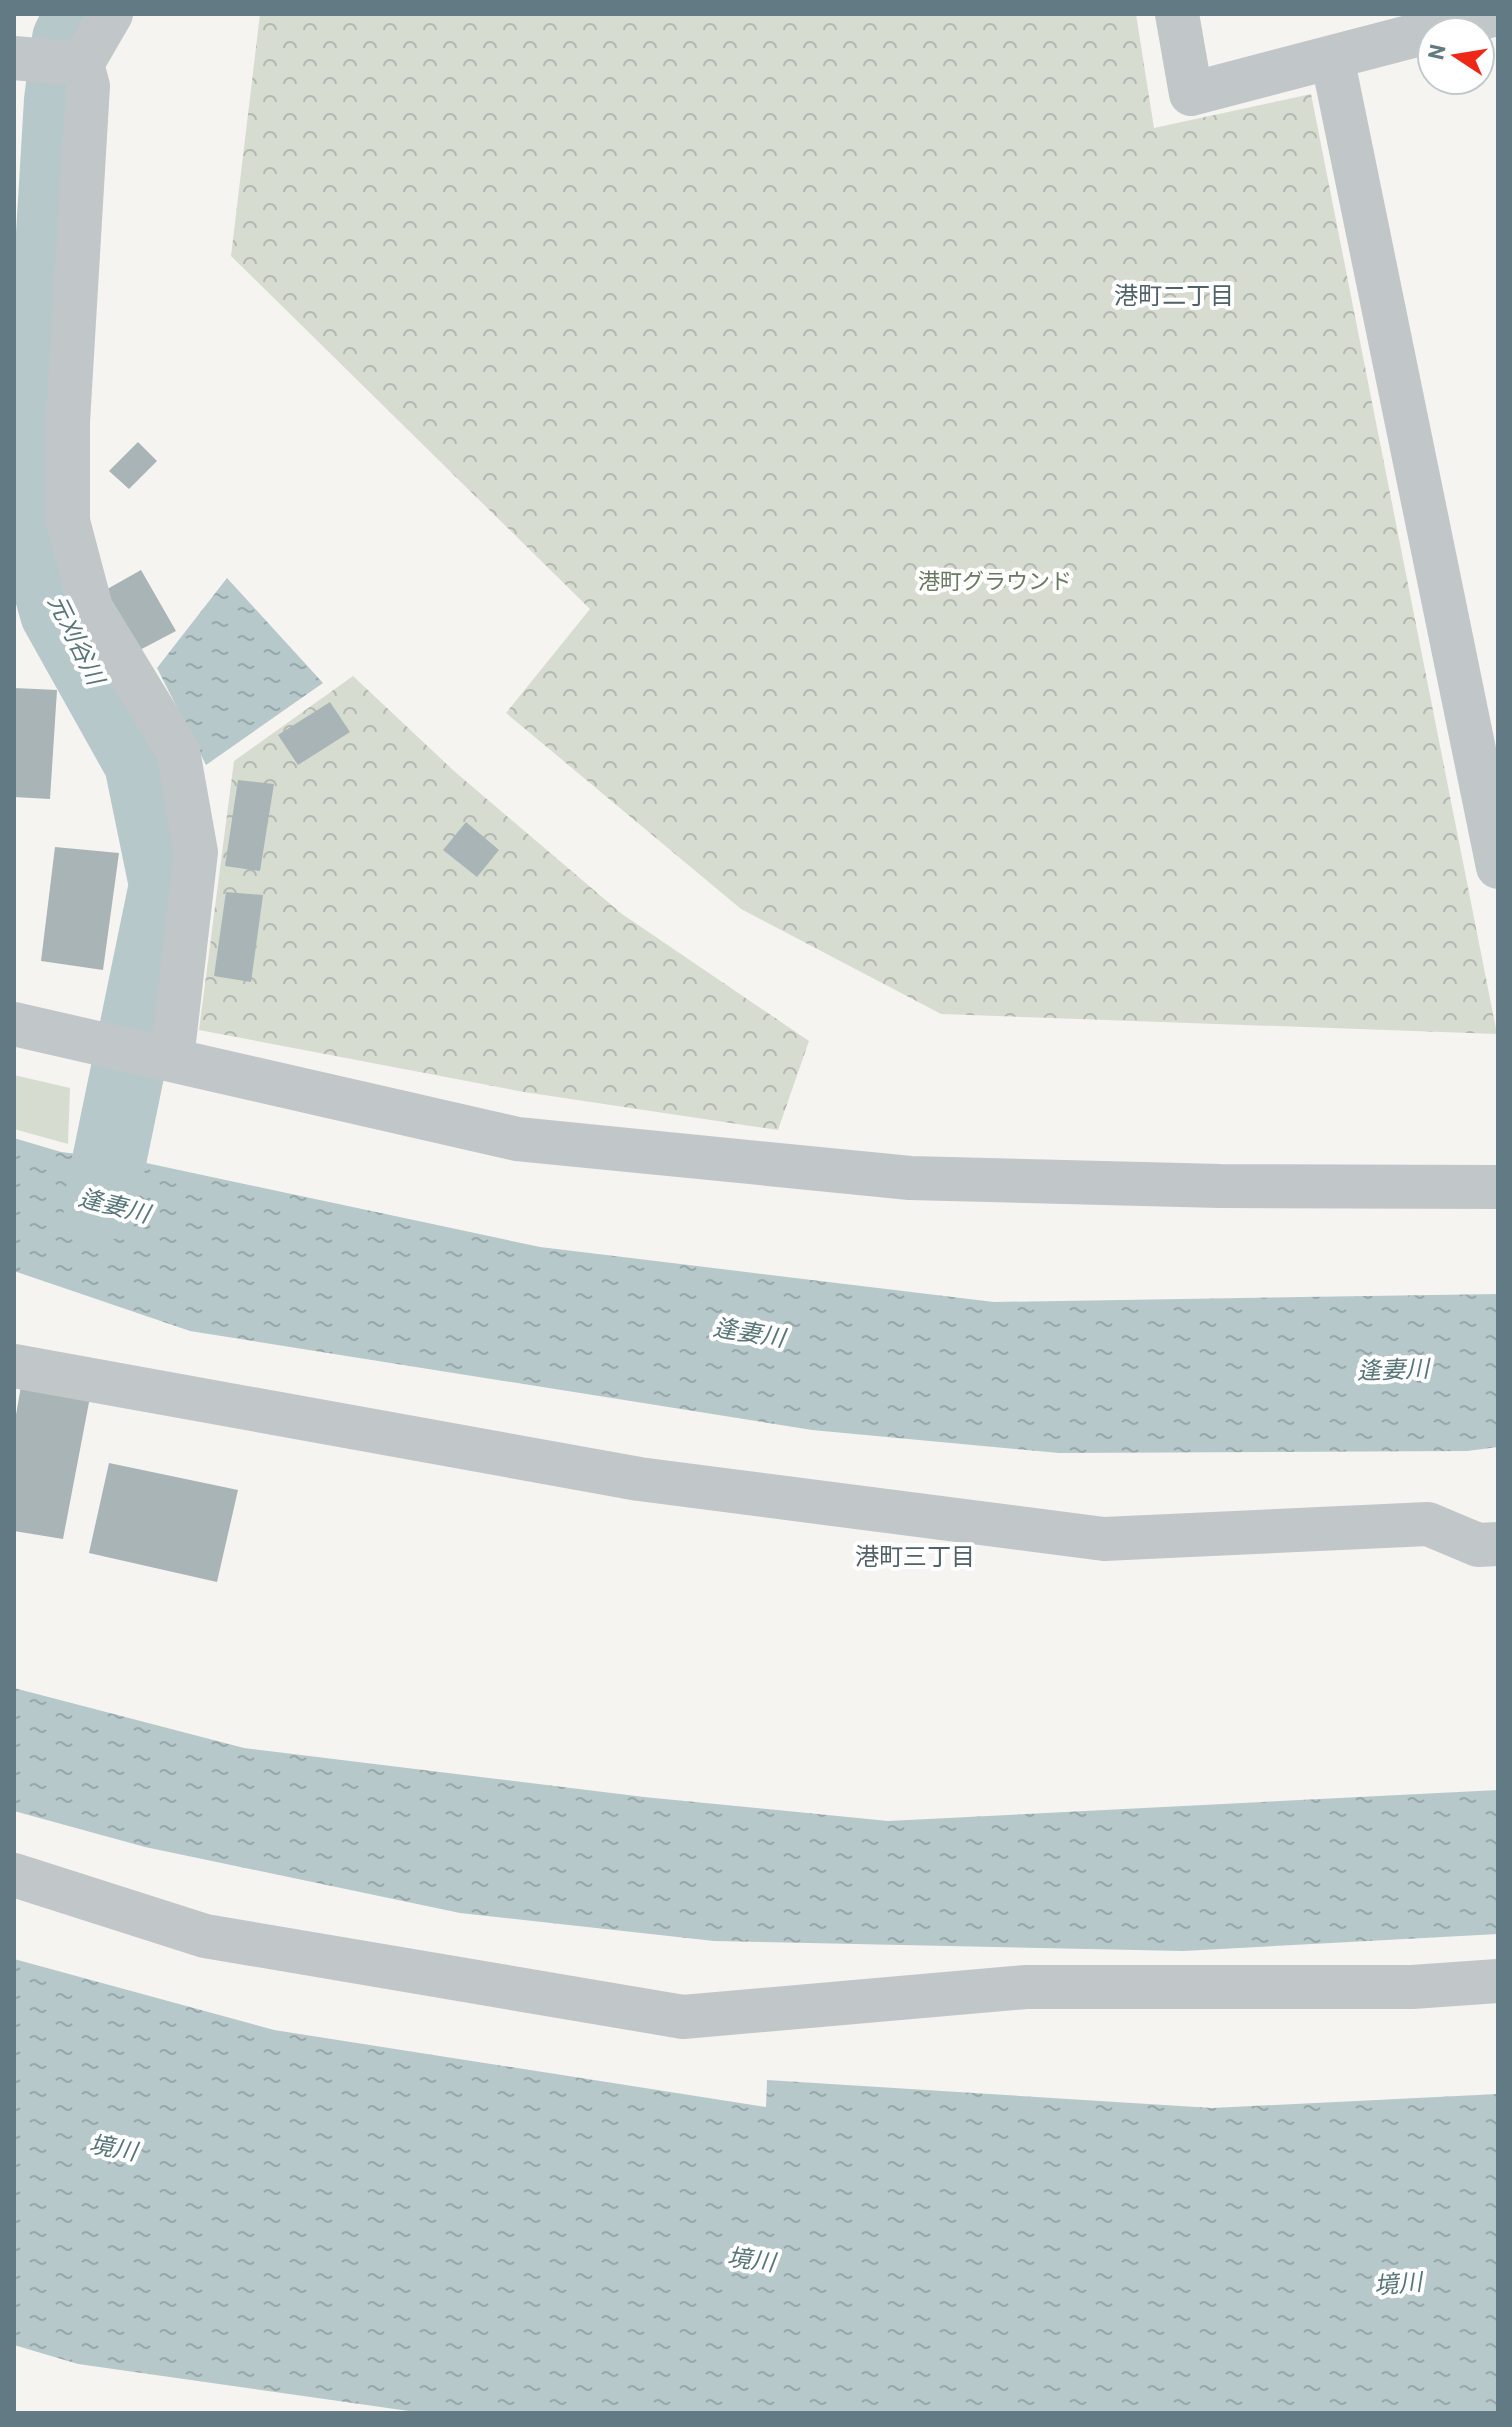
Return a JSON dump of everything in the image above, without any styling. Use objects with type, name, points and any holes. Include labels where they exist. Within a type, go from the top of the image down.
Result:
[{"type":"street","points":[[80,64],[111,14]]},
{"type":"street","points":[[1177,14],[1191,94],[1497,14]]},
{"type":"street","points":[[1332,57],[1498,867]]},
{"type":"street","points":[[14,58],[80,64]]},
{"type":"street","points":[[80,64],[88,86],[68,422],[68,521],[91,608],[178,751],[196,852],[171,1059]]},
{"type":"street","points":[[14,1024],[517,1139],[910,1178],[1220,1186],[1498,1187]]},
{"type":"street","points":[[14,1366],[639,1479],[1104,1539],[1428,1524],[1478,1545],[1498,1544]]},
{"type":"street","points":[[14,1875],[205,1936],[683,2017],[1026,1987],[1412,1987],[1498,1981]]},
{"type":"green space","name":"港町グラウンド","points":[[260,14],[1136,14],[1154,128],[1311,94],[1497,1034],[941,1014],[741,909],[506,713],[590,609],[231,256]]},
{"type":"green space","points":[[353,676],[454,771],[622,914],[809,1041],[778,1130],[524,1092],[199,1030],[234,761]]},
{"type":"green space","points":[[14,1075],[70,1088],[68,1144],[14,1129]]},
{"type":"water","points":[[227,578],[323,683],[206,765],[157,668]]},
{"type":"water","name":"逢妻川","points":[[14,1138],[61,1152],[137,1161],[540,1247],[994,1302],[1498,1294],[1498,1447],[1467,1451],[1059,1453],[812,1430],[190,1331],[14,1271]]},
{"type":"water","points":[[14,1688],[244,1748],[644,1797],[888,1821],[1498,1790],[1498,1934],[1183,1951],[714,1941],[460,1913],[145,1847],[14,1811]]},
{"type":"water","name":"境川","points":[[14,1959],[274,2030],[766,2107],[767,2080],[1212,2108],[1498,2094],[1498,2413],[423,2413],[78,2364],[14,2345]]},
{"type":"building","points":[[138,442],[157,461],[129,489],[109,471]]},
{"type":"building","points":[[141,570],[176,631],[136,652],[102,592]]},
{"type":"building","points":[[14,688],[57,690],[50,799],[14,797]]},
{"type":"building","points":[[330,702],[350,732],[298,765],[278,735]]},
{"type":"building","points":[[238,780],[274,784],[260,871],[225,866]]},
{"type":"building","points":[[466,822],[499,850],[477,877],[443,850]]},
{"type":"building","points":[[55,847],[119,853],[103,970],[41,961]]},
{"type":"building","points":[[226,892],[263,895],[251,982],[214,976]]},
{"type":"building","points":[[21,1386],[90,1397],[63,1539],[14,1531],[14,1426]]},
{"type":"building","points":[[109,1463],[238,1490],[217,1582],[89,1553]]},
{"type":"waterway","name":"元刈谷川","points":[[82,14],[69,39],[61,100],[35,535],[57,613],[141,763],[166,885],[100,1205]]},
{"type":"district","name":"港町二丁目","points":[[1174,296]]},
{"type":"district","name":"港町三丁目","points":[[915,1557]]}]
